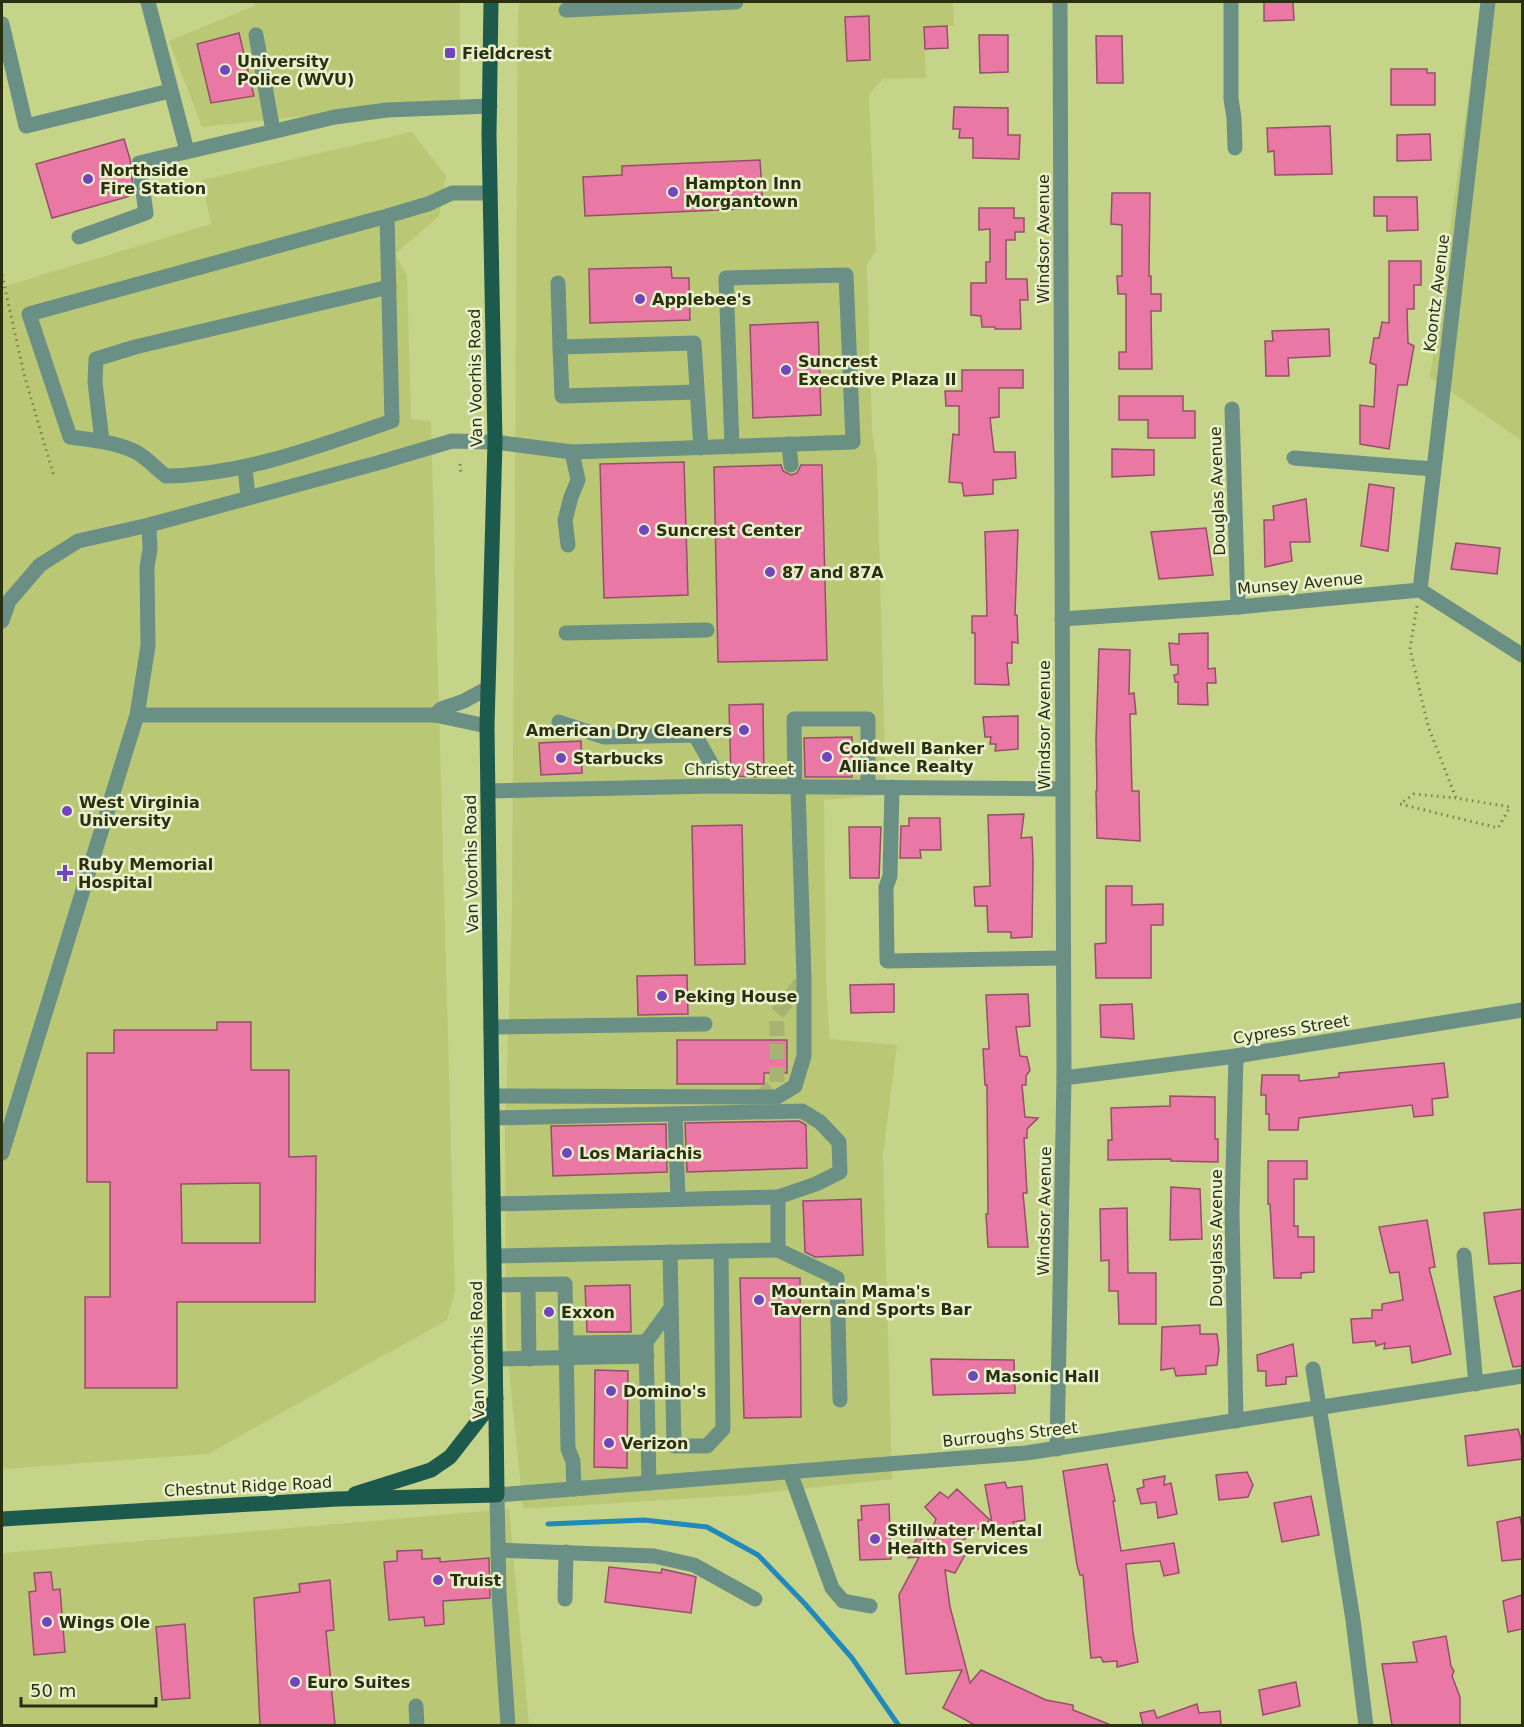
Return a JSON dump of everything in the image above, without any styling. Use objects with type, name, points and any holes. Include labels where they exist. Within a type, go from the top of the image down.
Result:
[{"type":"main road","name":"Van Voorhis Road","points":[[491,2],[490,193],[495,442],[488,688],[488,791],[497,1495]]},
{"type":"main road","points":[[337,1499],[431,1470],[455,1452],[496,1398]]},
{"type":"main road","name":"Chestnut Ridge Road","points":[[2,1519],[337,1499],[497,1495]]},
{"type":"street","points":[[148,2],[187,151]]},
{"type":"street","points":[[566,10],[589,5],[736,2]]},
{"type":"street","name":"Windsor Avenue","points":[[1057,1449],[1064,1078],[1060,2]]},
{"type":"street","points":[[1231,2],[1231,99],[1234,118],[1234,148]]},
{"type":"street","name":"Koontz Avenue","points":[[1420,590],[1488,2]]},
{"type":"street","points":[[2,24],[26,126],[170,91]]},
{"type":"street","points":[[256,35],[273,131]]},
{"type":"street","points":[[79,237],[146,213],[139,163],[335,117],[387,110],[490,106]]},
{"type":"street","points":[[387,216],[392,421],[325,444],[245,467],[184,476],[166,476],[138,453],[102,441],[70,437],[29,314],[387,216],[428,204],[452,193],[490,193]]},
{"type":"street","points":[[2,621],[9,601],[40,565],[78,540],[149,525],[452,441],[495,442],[572,453],[732,447],[789,444],[853,442],[846,275],[726,278],[732,447]]},
{"type":"street","points":[[558,283],[562,396],[697,392]]},
{"type":"street","points":[[102,441],[96,359],[135,347],[389,287]]},
{"type":"street","points":[[560,347],[694,343],[701,448]]},
{"type":"street","name":"Douglas Avenue","points":[[1232,409],[1238,607]]},
{"type":"street","points":[[789,444],[791,465]]},
{"type":"street","points":[[568,545],[565,520],[578,480],[572,453]]},
{"type":"street","points":[[1294,458],[1433,469]]},
{"type":"street","points":[[245,467],[248,497]]},
{"type":"street","points":[[2,1153],[137,715],[147,646],[149,525]]},
{"type":"street","points":[[1420,590],[1522,655]]},
{"type":"street","name":"Munsey Avenue","points":[[1062,619],[1238,607],[1420,590]]},
{"type":"street","points":[[566,633],[707,630]]},
{"type":"street","points":[[435,714],[441,709],[464,701],[488,688]]},
{"type":"street","points":[[137,715],[435,714],[488,726]]},
{"type":"street","points":[[492,1096],[777,1097],[795,1086],[804,1056],[804,979],[794,719],[868,719],[868,787]]},
{"type":"street","points":[[559,722],[604,737],[696,735],[712,765]]},
{"type":"street","name":"Christy Street","points":[[488,791],[714,786],[1062,789]]},
{"type":"street","points":[[891,788],[890,876],[886,887],[887,961],[1064,958]]},
{"type":"street","name":"Cypress Street","points":[[1064,1078],[1236,1056],[1522,1010]]},
{"type":"street","points":[[491,1027],[705,1024]]},
{"type":"street","name":"Douglass Avenue","points":[[1236,1056],[1232,1212],[1236,1421]]},
{"type":"street","points":[[492,1118],[802,1111],[820,1122],[839,1142],[840,1172],[816,1184],[778,1197],[494,1204]]},
{"type":"street","points":[[675,1114],[678,1199]]},
{"type":"street","points":[[778,1197],[778,1250]]},
{"type":"street","points":[[494,1256],[778,1250],[837,1278],[840,1400]]},
{"type":"street","points":[[670,1252],[674,1446],[707,1446],[723,1429],[722,1251]]},
{"type":"street","points":[[1464,1255],[1476,1384]]},
{"type":"street","points":[[494,1285],[565,1284],[568,1449],[573,1461],[573,1489]]},
{"type":"street","points":[[528,1285],[529,1359]]},
{"type":"street","points":[[566,1350],[573,1366],[631,1366],[646,1349],[671,1308]]},
{"type":"street","points":[[496,1359],[529,1359],[566,1350],[646,1349]]},
{"type":"street","points":[[646,1349],[649,1483]]},
{"type":"street","points":[[1314,1369],[1353,1620],[1366,1725]]},
{"type":"street","name":"Burroughs Street","points":[[497,1495],[1026,1453],[1522,1376]]},
{"type":"street","points":[[790,1472],[832,1588],[843,1601],[870,1606]]},
{"type":"street","name":"Van Voorhis Road","points":[[497,1495],[508,1725]]},
{"type":"street","points":[[498,1550],[654,1556],[676,1560],[694,1565],[755,1599]]},
{"type":"street","points":[[565,1599],[566,1552]]},
{"type":"street","points":[[416,1706],[417,1725]]},
{"type":"path","points":[[2,274],[24,374],[54,477]]},
{"type":"path","points":[[460,464],[460,474]]},
{"type":"path","points":[[1420,590],[1410,649],[1428,726],[1456,798]]},
{"type":"path","points":[[1414,794],[1456,798],[1510,807],[1498,828],[1400,804],[1414,794]]},
{"type":"shaded area","points":[[255,2],[460,2],[460,100],[202,127],[169,41],[254,6]]},
{"type":"shaded area","points":[[520,2],[953,2],[954,26],[947,26],[948,48],[925,49],[926,78],[883,79],[869,94],[876,251],[867,265],[872,430],[877,464],[886,795],[824,800],[826,980],[830,1039],[897,1045],[883,1155],[892,1479],[747,1495],[523,1509],[506,1340],[505,1129],[512,910],[518,13]]},
{"type":"shaded area","points":[[1481,2],[1522,2],[1522,441],[1430,377]]},
{"type":"shaded area","name":"West Virginia University","points":[[412,132],[446,176],[439,216],[395,254],[407,275],[411,419],[431,421],[455,1291],[447,1320],[208,1454],[2,1469],[2,287],[211,224],[202,180]]},
{"type":"shaded area","points":[[509,1509],[529,1725],[2,1726],[2,1553]]},
{"type":"building","points":[[1264,2],[1293,2],[1294,20],[1264,21]]},
{"type":"building","points":[[869,16],[870,60],[847,61],[845,17]]},
{"type":"building","points":[[947,26],[948,48],[925,49],[924,27]]},
{"type":"building","name":"University Police (WVU)","points":[[239,33],[254,96],[211,103],[197,44]]},
{"type":"building","points":[[979,35],[1008,35],[1008,72],[980,73]]},
{"type":"building","points":[[1096,36],[1122,36],[1123,83],[1097,83]]},
{"type":"building","points":[[1391,69],[1427,69],[1427,73],[1435,73],[1435,105],[1391,105]]},
{"type":"building","points":[[954,107],[1008,108],[1008,135],[1020,135],[1019,159],[973,158],[973,138],[959,138],[960,129],[953,129]]},
{"type":"building","points":[[1330,126],[1332,174],[1275,175],[1274,151],[1268,152],[1267,128]]},
{"type":"building","points":[[1430,134],[1431,160],[1397,161],[1397,135]]},
{"type":"building","name":"Northside Fire Station","points":[[124,139],[130,159],[134,195],[52,218],[36,164]]},
{"type":"building","name":"Hampton Inn Morgantown","points":[[760,160],[763,208],[585,216],[583,177],[622,175],[622,166]]},
{"type":"building","points":[[1112,193],[1150,193],[1149,276],[1151,276],[1151,294],[1161,294],[1161,311],[1151,311],[1152,369],[1119,369],[1119,352],[1126,352],[1126,294],[1118,294],[1117,276],[1122,276],[1122,225],[1111,224]]},
{"type":"building","points":[[1374,197],[1417,197],[1418,230],[1387,231],[1387,216],[1374,216]]},
{"type":"building","points":[[979,208],[1014,208],[1014,218],[1024,218],[1024,232],[1015,232],[1015,240],[1006,240],[1006,279],[1027,279],[1028,300],[1020,300],[1021,329],[982,327],[981,316],[971,315],[971,283],[986,283],[986,262],[990,262],[990,229],[979,230]]},
{"type":"building","points":[[1389,261],[1421,261],[1421,285],[1414,285],[1414,309],[1407,309],[1408,343],[1414,346],[1407,385],[1398,385],[1389,449],[1360,444],[1360,405],[1374,407],[1376,365],[1370,363],[1374,338],[1379,338],[1382,322],[1389,323]]},
{"type":"building","name":"Applebee's","points":[[671,267],[672,278],[689,278],[690,320],[590,323],[589,269]]},
{"type":"building","name":"Suncrest Executive Plaza II","points":[[818,322],[821,415],[753,418],[750,325]]},
{"type":"building","points":[[1329,329],[1330,356],[1288,358],[1289,376],[1266,376],[1265,341],[1273,341],[1272,331]]},
{"type":"building","points":[[962,370],[1023,370],[1023,388],[999,388],[999,417],[990,418],[994,452],[1015,452],[1016,478],[993,480],[993,494],[964,496],[962,483],[949,482],[953,434],[959,435],[959,406],[946,406],[945,391],[962,391]]},
{"type":"building","points":[[1119,396],[1183,396],[1183,411],[1195,411],[1195,438],[1148,438],[1148,420],[1119,420]]},
{"type":"building","points":[[1112,449],[1154,450],[1154,475],[1112,477]]},
{"type":"building","name":"Suncrest Center","points":[[684,462],[688,595],[604,598],[600,464]]},
{"type":"building","name":"87 and 87A","points":[[781,465],[783,471],[791,475],[797,473],[801,465],[822,465],[827,660],[718,662],[714,467]]},
{"type":"building","points":[[1369,484],[1394,488],[1388,551],[1361,546]]},
{"type":"building","points":[[1306,499],[1310,542],[1290,542],[1292,561],[1265,567],[1264,520],[1274,520],[1273,506]]},
{"type":"building","points":[[1206,528],[1213,575],[1159,579],[1151,532]]},
{"type":"building","points":[[1018,530],[1015,615],[1017,615],[1018,643],[1012,642],[1012,663],[1007,663],[1009,685],[975,684],[975,633],[972,633],[972,616],[987,616],[985,532]]},
{"type":"building","points":[[1456,543],[1500,548],[1497,574],[1451,569]]},
{"type":"building","points":[[1208,633],[1208,669],[1215,668],[1216,683],[1207,683],[1208,705],[1178,704],[1178,682],[1175,682],[1174,675],[1178,674],[1178,665],[1171,665],[1169,643],[1179,644],[1179,634]]},
{"type":"building","points":[[1099,649],[1130,650],[1129,694],[1134,693],[1136,714],[1130,714],[1132,791],[1139,791],[1140,841],[1097,838],[1096,740]]},
{"type":"building","points":[[763,704],[764,777],[731,776],[729,705]]},
{"type":"building","points":[[1018,716],[1018,749],[995,751],[996,744],[990,744],[991,737],[985,737],[983,717]]},
{"type":"building","name":"Coldwell Banker Alliance Realty","points":[[852,737],[852,777],[805,777],[804,738]]},
{"type":"building","name":"Starbucks","points":[[581,741],[582,773],[541,775],[539,743]]},
{"type":"building","points":[[1024,814],[1021,838],[1032,837],[1032,937],[1011,938],[1011,932],[988,932],[987,906],[975,906],[974,887],[990,886],[988,815]]},
{"type":"building","points":[[909,818],[940,818],[941,850],[920,850],[921,858],[900,858],[901,826],[909,826]]},
{"type":"building","points":[[742,825],[745,964],[695,965],[692,826]]},
{"type":"building","points":[[849,827],[881,827],[879,878],[850,878]]},
{"type":"building","points":[[1106,886],[1132,886],[1132,905],[1163,904],[1163,925],[1151,925],[1151,978],[1096,978],[1095,944],[1106,943]]},
{"type":"building","name":"Peking House","points":[[687,975],[688,1014],[638,1015],[637,976]]},
{"type":"building","points":[[894,984],[894,1012],[851,1013],[850,985]]},
{"type":"building","points":[[1028,994],[1030,1026],[1016,1027],[1020,1056],[1027,1057],[1030,1070],[1026,1076],[1026,1085],[1022,1085],[1025,1117],[1038,1118],[1027,1129],[1027,1138],[1024,1138],[1027,1193],[1023,1193],[1028,1247],[988,1247],[987,1085],[985,1085],[983,1049],[989,1049],[986,995]]},
{"type":"building","points":[[1132,1004],[1134,1039],[1101,1037],[1100,1005]]},
{"type":"building","points":[[217,1022],[251,1022],[251,1070],[289,1070],[289,1157],[316,1156],[315,1302],[177,1302],[177,1388],[85,1388],[85,1297],[110,1297],[110,1182],[87,1182],[87,1053],[114,1053],[114,1030],[217,1030]],"holes":[[[260,1183],[260,1243],[182,1243],[181,1184]]]},
{"type":"building","points":[[677,1040],[787,1040],[787,1073],[764,1073],[764,1084],[677,1084]]},
{"type":"building","points":[[1444,1063],[1448,1097],[1432,1099],[1433,1115],[1414,1117],[1412,1105],[1299,1118],[1298,1130],[1269,1130],[1266,1095],[1261,1095],[1262,1075],[1299,1075],[1299,1081],[1339,1077],[1339,1073]]},
{"type":"building","points":[[1170,1096],[1215,1097],[1215,1139],[1218,1139],[1218,1162],[1171,1161],[1171,1159],[1108,1160],[1108,1140],[1112,1140],[1111,1108],[1170,1106]]},
{"type":"building","points":[[799,1121],[806,1125],[807,1168],[687,1172],[685,1123]]},
{"type":"building","points":[[666,1124],[667,1172],[553,1176],[551,1126]]},
{"type":"building","points":[[1268,1161],[1307,1161],[1307,1179],[1294,1179],[1294,1226],[1298,1226],[1298,1237],[1314,1237],[1314,1272],[1301,1273],[1301,1278],[1274,1278],[1270,1204],[1268,1204]]},
{"type":"building","points":[[1171,1187],[1200,1189],[1202,1239],[1170,1240]]},
{"type":"building","points":[[861,1199],[863,1255],[815,1257],[805,1252],[803,1201]]},
{"type":"building","points":[[1127,1208],[1128,1273],[1156,1273],[1156,1324],[1119,1324],[1118,1291],[1109,1291],[1109,1260],[1101,1261],[1100,1209]]},
{"type":"building","points":[[1522,1209],[1522,1263],[1489,1264],[1484,1213]]},
{"type":"building","points":[[1427,1220],[1435,1267],[1429,1268],[1451,1354],[1412,1363],[1410,1346],[1384,1349],[1385,1343],[1376,1346],[1375,1341],[1353,1343],[1351,1319],[1372,1318],[1372,1310],[1382,1310],[1382,1304],[1403,1300],[1399,1272],[1390,1273],[1379,1227]]},
{"type":"building","points":[[740,1278],[800,1278],[801,1417],[744,1418]]},
{"type":"building","points":[[630,1285],[631,1332],[587,1332],[585,1286]]},
{"type":"building","points":[[1522,1290],[1522,1366],[1513,1367],[1494,1297]]},
{"type":"building","points":[[1200,1325],[1200,1334],[1217,1334],[1219,1350],[1217,1365],[1206,1366],[1206,1374],[1176,1376],[1174,1368],[1161,1370],[1162,1327]]},
{"type":"building","points":[[1293,1344],[1297,1376],[1286,1377],[1286,1384],[1266,1386],[1266,1371],[1258,1371],[1257,1355]]},
{"type":"building","name":"Masonic Hall","points":[[931,1359],[1014,1360],[1015,1393],[933,1395]]},
{"type":"building","points":[[595,1370],[628,1371],[627,1468],[594,1467]]},
{"type":"building","points":[[1518,1429],[1522,1459],[1468,1466],[1465,1436]]},
{"type":"building","points":[[1107,1464],[1115,1501],[1113,1501],[1121,1551],[1174,1543],[1179,1573],[1164,1576],[1160,1561],[1126,1564],[1138,1662],[1117,1667],[1117,1661],[1103,1662],[1101,1657],[1091,1658],[1083,1575],[1080,1575],[1077,1565],[1063,1471]]},
{"type":"building","points":[[1247,1472],[1253,1485],[1248,1497],[1219,1500],[1216,1475]]},
{"type":"building","points":[[1165,1476],[1164,1485],[1171,1483],[1177,1514],[1158,1518],[1156,1502],[1141,1504],[1137,1489],[1144,1487],[1143,1480]]},
{"type":"building","points":[[1005,1482],[1007,1488],[1022,1486],[1025,1520],[1013,1522],[1016,1531],[994,1534],[985,1485]]},
{"type":"building","points":[[957,1489],[990,1520],[954,1547],[966,1553],[955,1573],[945,1570],[950,1607],[970,1683],[981,1670],[1046,1700],[1073,1705],[1073,1710],[1111,1725],[975,1725],[943,1708],[962,1670],[906,1674],[899,1595],[919,1557],[908,1558],[917,1537],[927,1542],[936,1519],[925,1507],[940,1492],[948,1498]]},
{"type":"building","points":[[1311,1496],[1319,1535],[1282,1542],[1274,1503]]},
{"type":"building","name":"Stillwater Mental Health Services","points":[[889,1504],[891,1559],[860,1560],[858,1520],[862,1520],[861,1506]]},
{"type":"building","points":[[1520,1517],[1522,1559],[1502,1561],[1497,1522]]},
{"type":"building","name":"Truist","points":[[422,1550],[422,1559],[440,1558],[440,1562],[489,1558],[490,1598],[443,1601],[444,1624],[425,1626],[424,1617],[389,1620],[384,1562],[397,1561],[397,1551]]},
{"type":"building","points":[[609,1567],[661,1573],[662,1569],[696,1577],[691,1613],[605,1602]]},
{"type":"building","name":"Wings Ole","points":[[51,1572],[53,1590],[60,1589],[65,1652],[34,1655],[29,1592],[36,1591],[34,1573]]},
{"type":"building","name":"Euro Suites","points":[[330,1580],[334,1630],[326,1631],[335,1725],[260,1725],[254,1598],[300,1592],[299,1584]]},
{"type":"building","points":[[1522,1595],[1522,1629],[1508,1632],[1503,1601]]},
{"type":"building","points":[[185,1624],[190,1698],[162,1700],[156,1627]]},
{"type":"building","points":[[1446,1636],[1451,1666],[1454,1671],[1452,1676],[1460,1697],[1460,1725],[1392,1725],[1382,1664],[1417,1662],[1413,1642]]},
{"type":"building","points":[[1296,1682],[1300,1706],[1263,1715],[1259,1690]]},
{"type":"building","points":[[1197,1704],[1199,1713],[1220,1711],[1221,1725],[1143,1725],[1140,1713],[1154,1710],[1157,1718]]},
{"type":"waterway","points":[[548,1524],[644,1520],[707,1527],[758,1555],[852,1658],[899,1726]]},
{"type":"tunnel","points":[[760,1097],[777,1083],[777,1014],[804,979]]},
{"type":"place","name":"Fieldcrest","points":[[450,53]]},
{"type":"place","name":"University Police (WVU)","points":[[225,70]]},
{"type":"place","name":"Northside Fire Station","points":[[88,179]]},
{"type":"place","name":"Hampton Inn Morgantown","points":[[673,192]]},
{"type":"place","name":"Applebee's","points":[[640,299]]},
{"type":"place","name":"Suncrest Executive Plaza II","points":[[786,370]]},
{"type":"place","name":"Suncrest Center","points":[[644,530]]},
{"type":"place","name":"87 and 87A","points":[[770,572]]},
{"type":"place","name":"American Dry Cleaners","points":[[744,730]]},
{"type":"place","name":"Coldwell Banker Alliance Realty","points":[[827,757]]},
{"type":"place","name":"Starbucks","points":[[561,758]]},
{"type":"place","name":"West Virginia University","points":[[67,811]]},
{"type":"place","name":"Ruby Memorial Hospital","points":[[65,873]]},
{"type":"place","name":"Peking House","points":[[662,996]]},
{"type":"place","name":"Los Mariachis","points":[[567,1153]]},
{"type":"place","name":"Mountain Mama's Tavern and Sports Bar","points":[[759,1300]]},
{"type":"place","name":"Exxon","points":[[549,1312]]},
{"type":"place","name":"Masonic Hall","points":[[973,1376]]},
{"type":"place","name":"Domino's","points":[[611,1391]]},
{"type":"place","name":"Verizon","points":[[609,1443]]},
{"type":"place","name":"Stillwater Mental Health Services","points":[[875,1539]]},
{"type":"place","name":"Truist","points":[[438,1580]]},
{"type":"place","name":"Wings Ole","points":[[47,1622]]},
{"type":"place","name":"Euro Suites","points":[[295,1682]]}]
